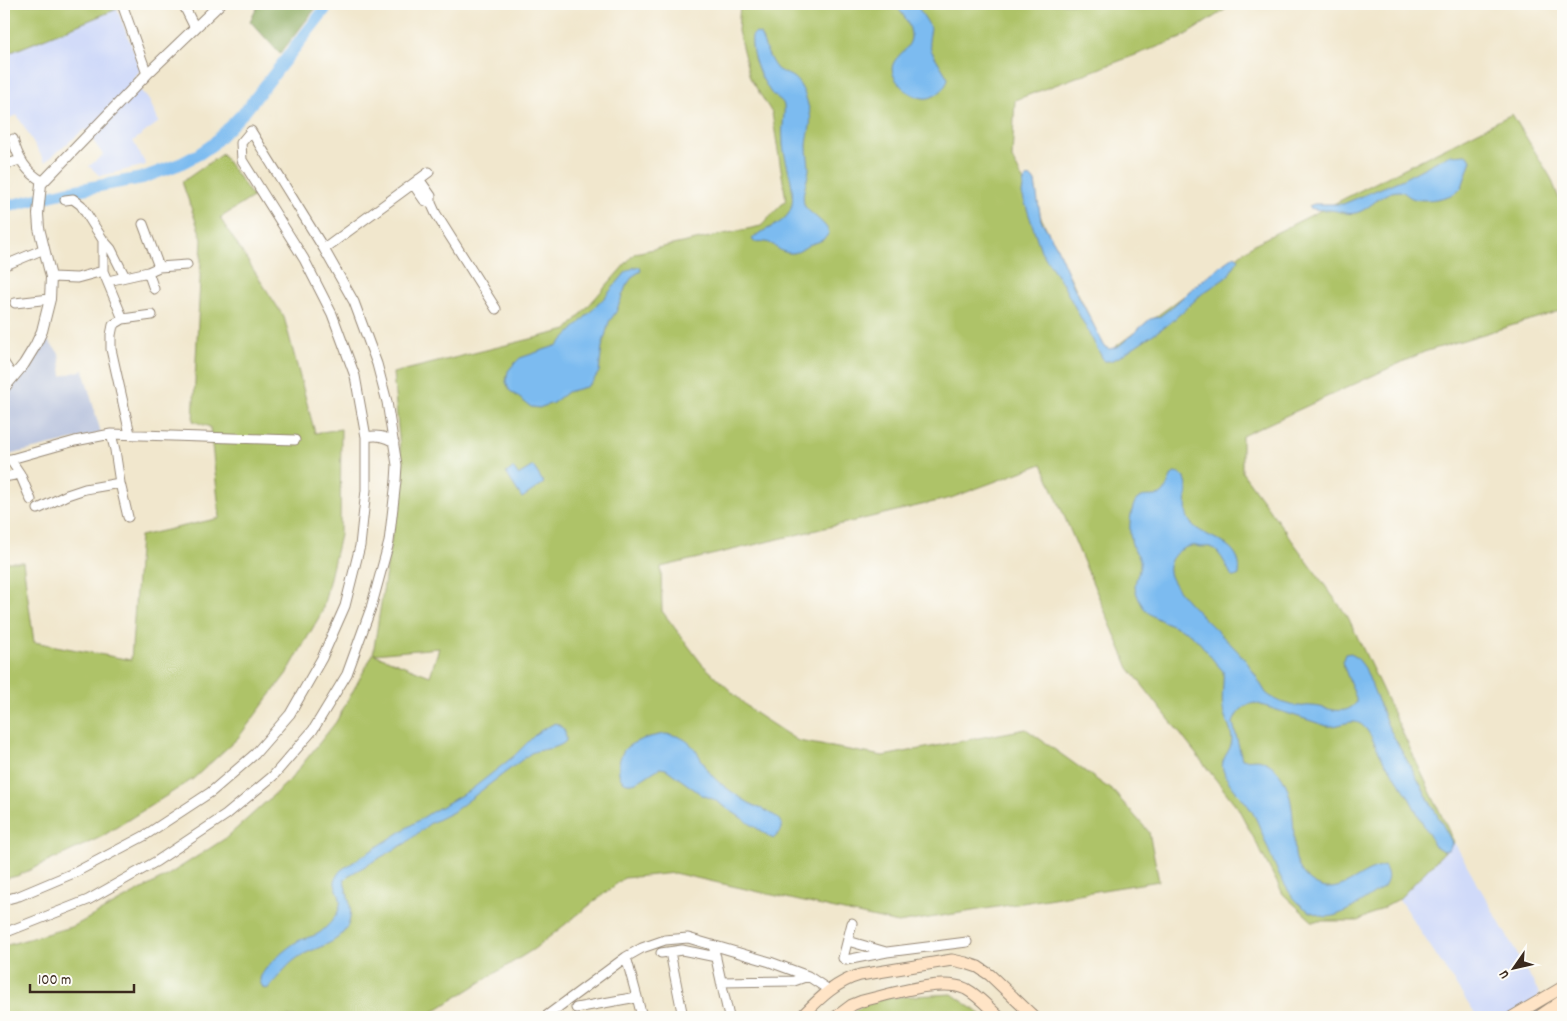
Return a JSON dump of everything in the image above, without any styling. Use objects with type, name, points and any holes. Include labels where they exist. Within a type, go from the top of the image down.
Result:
[{"type":"main road","points":[[801,1017],[829,990],[846,979],[860,974],[952,960],[978,967],[990,975],[1034,1017]]},
{"type":"main road","points":[[836,1017],[852,1005],[862,1001],[932,986],[947,985],[958,986],[967,990],[978,997],[999,1017]]},
{"type":"main road","points":[[1518,1015],[1563,987]]},
{"type":"main road","points":[[1538,1017],[1563,1000]]},
{"type":"street","points":[[122,4],[147,74]]},
{"type":"street","points":[[183,4],[195,28]]},
{"type":"street","points":[[4,388],[24,364],[35,346],[42,331],[50,299],[52,277],[39,228],[41,182],[147,74],[220,4]]},
{"type":"street","points":[[4,900],[20,896],[76,872],[144,836],[211,792],[255,754],[290,714],[322,658],[345,606],[360,546],[366,490],[366,438],[354,376],[332,314],[304,259],[242,160],[242,143],[252,131],[354,302],[377,364],[387,402],[397,466],[396,482],[389,542],[371,608],[347,674],[313,730],[273,776],[226,815],[157,861],[88,900],[4,933]]},
{"type":"street","points":[[13,139],[20,160],[41,182]]},
{"type":"street","points":[[4,165],[20,160]]},
{"type":"street","points":[[324,249],[429,172]]},
{"type":"street","points":[[416,182],[424,200],[431,203],[496,309]]},
{"type":"street","points":[[65,200],[73,200],[81,205],[103,240],[111,249],[125,277]]},
{"type":"street","points":[[143,224],[159,267]]},
{"type":"street","points":[[103,240],[103,271],[123,319]]},
{"type":"street","points":[[8,264],[44,249]]},
{"type":"street","points":[[108,281],[148,272],[159,267],[187,265]]},
{"type":"street","points":[[52,277],[77,278],[103,271]]},
{"type":"street","points":[[148,272],[154,289]]},
{"type":"street","points":[[15,303],[50,299]]},
{"type":"street","points":[[130,434],[111,349],[111,335],[113,325],[123,319],[152,316]]},
{"type":"street","points":[[4,363],[13,377]]},
{"type":"street","points":[[4,477],[12,465],[75,441],[130,434],[295,440]]},
{"type":"street","points":[[366,438],[375,435],[385,437],[394,442]]},
{"type":"street","points":[[112,437],[128,517]]},
{"type":"street","points":[[12,465],[31,500]]},
{"type":"street","points":[[38,509],[85,489],[120,483]]},
{"type":"street","points":[[852,923],[843,958],[846,960],[887,952],[967,942]]},
{"type":"street","points":[[545,1017],[626,957],[642,948],[665,940],[688,938],[770,962],[808,976],[829,990]]},
{"type":"street","points":[[848,941],[887,952]]},
{"type":"street","points":[[714,945],[729,1017]]},
{"type":"street","points":[[660,953],[682,950],[716,957]]},
{"type":"street","points":[[670,952],[683,1017]]},
{"type":"street","points":[[626,957],[642,1017]]},
{"type":"street","points":[[856,959],[860,974]]},
{"type":"street","points":[[721,982],[794,981],[808,976]]},
{"type":"street","points":[[576,1008],[637,997]]},
{"type":"shaded area","points":[[117,9],[141,69],[132,81],[149,100],[159,122],[133,141],[146,165],[100,176],[89,166],[103,155],[85,129],[45,162],[17,115],[4,120],[4,55]]},
{"type":"shaded area","points":[[43,336],[59,353],[62,376],[83,370],[101,433],[4,456],[4,390]]},
{"type":"shaded area","points":[[1454,842],[1538,991],[1543,1017],[1477,1017],[1399,899]]},
{"type":"green space","points":[[4,4],[115,4],[117,9],[4,55]]},
{"type":"green space","points":[[259,4],[319,4],[280,54],[250,21]]},
{"type":"green space","points":[[740,4],[1234,4],[1181,38],[1015,100],[1012,158],[1107,353],[1254,244],[1512,114],[1551,178],[1563,209],[1563,310],[1424,352],[1242,436],[1242,472],[1348,617],[1454,842],[1399,899],[1358,921],[1312,921],[1283,894],[1238,808],[1129,668],[1042,464],[951,498],[661,567],[662,611],[702,664],[752,711],[798,741],[883,756],[1026,729],[1114,792],[1149,832],[1159,881],[898,923],[674,873],[624,878],[534,949],[422,1017],[4,1017],[4,946],[74,926],[168,875],[226,838],[289,781],[336,722],[373,654],[402,471],[393,373],[567,330],[635,253],[761,226],[786,200],[772,113],[750,78],[738,31]],"holes":[[[439,648],[430,676],[374,654]]]},
{"type":"green space","points":[[222,154],[253,197],[220,218],[284,317],[315,433],[341,429],[340,535],[322,612],[287,673],[238,738],[193,779],[101,837],[17,876],[4,879],[4,562],[23,562],[34,642],[131,660],[140,536],[220,518],[210,427],[193,421],[202,239],[182,182]]},
{"type":"green space","points":[[952,994],[985,1017],[844,1017],[876,998]]},
{"type":"water","points":[[894,4],[916,4],[931,28],[929,40],[931,50],[948,78],[943,89],[931,97],[923,98],[910,93],[902,87],[894,76],[893,64],[909,44],[911,33],[903,15]]},
{"type":"water","points":[[755,33],[760,34],[769,57],[777,69],[794,78],[800,85],[810,111],[811,121],[807,146],[809,169],[803,195],[804,204],[829,232],[822,240],[793,253],[785,252],[767,242],[754,242],[752,239],[785,218],[792,206],[793,197],[783,145],[784,106],[771,93],[757,66],[752,43],[752,36]]},
{"type":"water","points":[[1465,154],[1471,160],[1462,187],[1446,197],[1424,200],[1410,197],[1401,191],[1394,191],[1360,212],[1351,214],[1315,209],[1309,206],[1314,204],[1343,204],[1403,179],[1441,159],[1451,155]]},
{"type":"water","points":[[1028,177],[1032,178],[1035,182],[1041,220],[1056,245],[1074,287],[1105,347],[1110,349],[1119,346],[1150,319],[1159,317],[1171,308],[1196,285],[1235,255],[1239,259],[1227,277],[1203,293],[1170,323],[1119,357],[1110,361],[1104,361],[1062,283],[1041,251],[1022,194],[1024,181]]},
{"type":"water","points":[[640,267],[641,271],[633,276],[626,286],[616,312],[609,322],[602,347],[599,372],[593,381],[586,387],[567,392],[553,403],[539,408],[531,407],[509,390],[506,382],[508,371],[520,358],[558,345],[605,297],[627,271]]},
{"type":"water","points":[[533,466],[544,483],[522,498],[506,473],[513,468],[518,475]]},
{"type":"water","points":[[1174,473],[1181,474],[1187,485],[1186,508],[1190,522],[1230,547],[1236,554],[1239,563],[1239,575],[1232,577],[1222,558],[1213,548],[1192,546],[1182,549],[1172,559],[1169,567],[1172,581],[1179,591],[1241,655],[1266,693],[1281,702],[1295,706],[1317,706],[1340,711],[1346,710],[1356,703],[1356,698],[1342,662],[1345,654],[1351,653],[1359,660],[1365,668],[1388,726],[1451,840],[1452,844],[1449,850],[1443,851],[1435,846],[1407,794],[1381,757],[1370,734],[1360,724],[1350,722],[1327,726],[1255,703],[1244,707],[1233,723],[1242,759],[1259,759],[1264,761],[1275,768],[1283,778],[1291,803],[1296,860],[1305,876],[1321,887],[1333,888],[1344,885],[1376,868],[1384,866],[1386,869],[1388,877],[1384,887],[1357,905],[1334,916],[1327,917],[1316,914],[1304,908],[1294,898],[1278,872],[1252,811],[1225,776],[1222,766],[1223,760],[1230,748],[1232,736],[1223,709],[1223,671],[1193,636],[1149,614],[1135,589],[1140,560],[1133,548],[1130,537],[1130,518],[1133,507],[1137,499],[1160,495]]},
{"type":"water","points":[[555,723],[561,726],[565,732],[566,741],[562,744],[531,753],[453,812],[429,824],[406,843],[350,874],[345,879],[345,882],[350,905],[350,920],[343,933],[333,941],[297,958],[269,988],[264,989],[260,979],[271,963],[298,941],[320,932],[336,916],[340,900],[335,880],[341,870],[430,813],[472,789],[514,756],[538,732]]},
{"type":"water","points":[[665,734],[686,740],[698,753],[707,769],[720,783],[749,803],[776,816],[782,825],[780,832],[773,839],[713,799],[702,795],[666,769],[660,768],[632,783],[626,783],[622,780],[619,775],[619,763],[627,747],[640,740]]},
{"type":"waterway","points":[[4,207],[66,192],[142,178],[180,164],[199,154],[212,145],[246,110],[329,4]]}]
